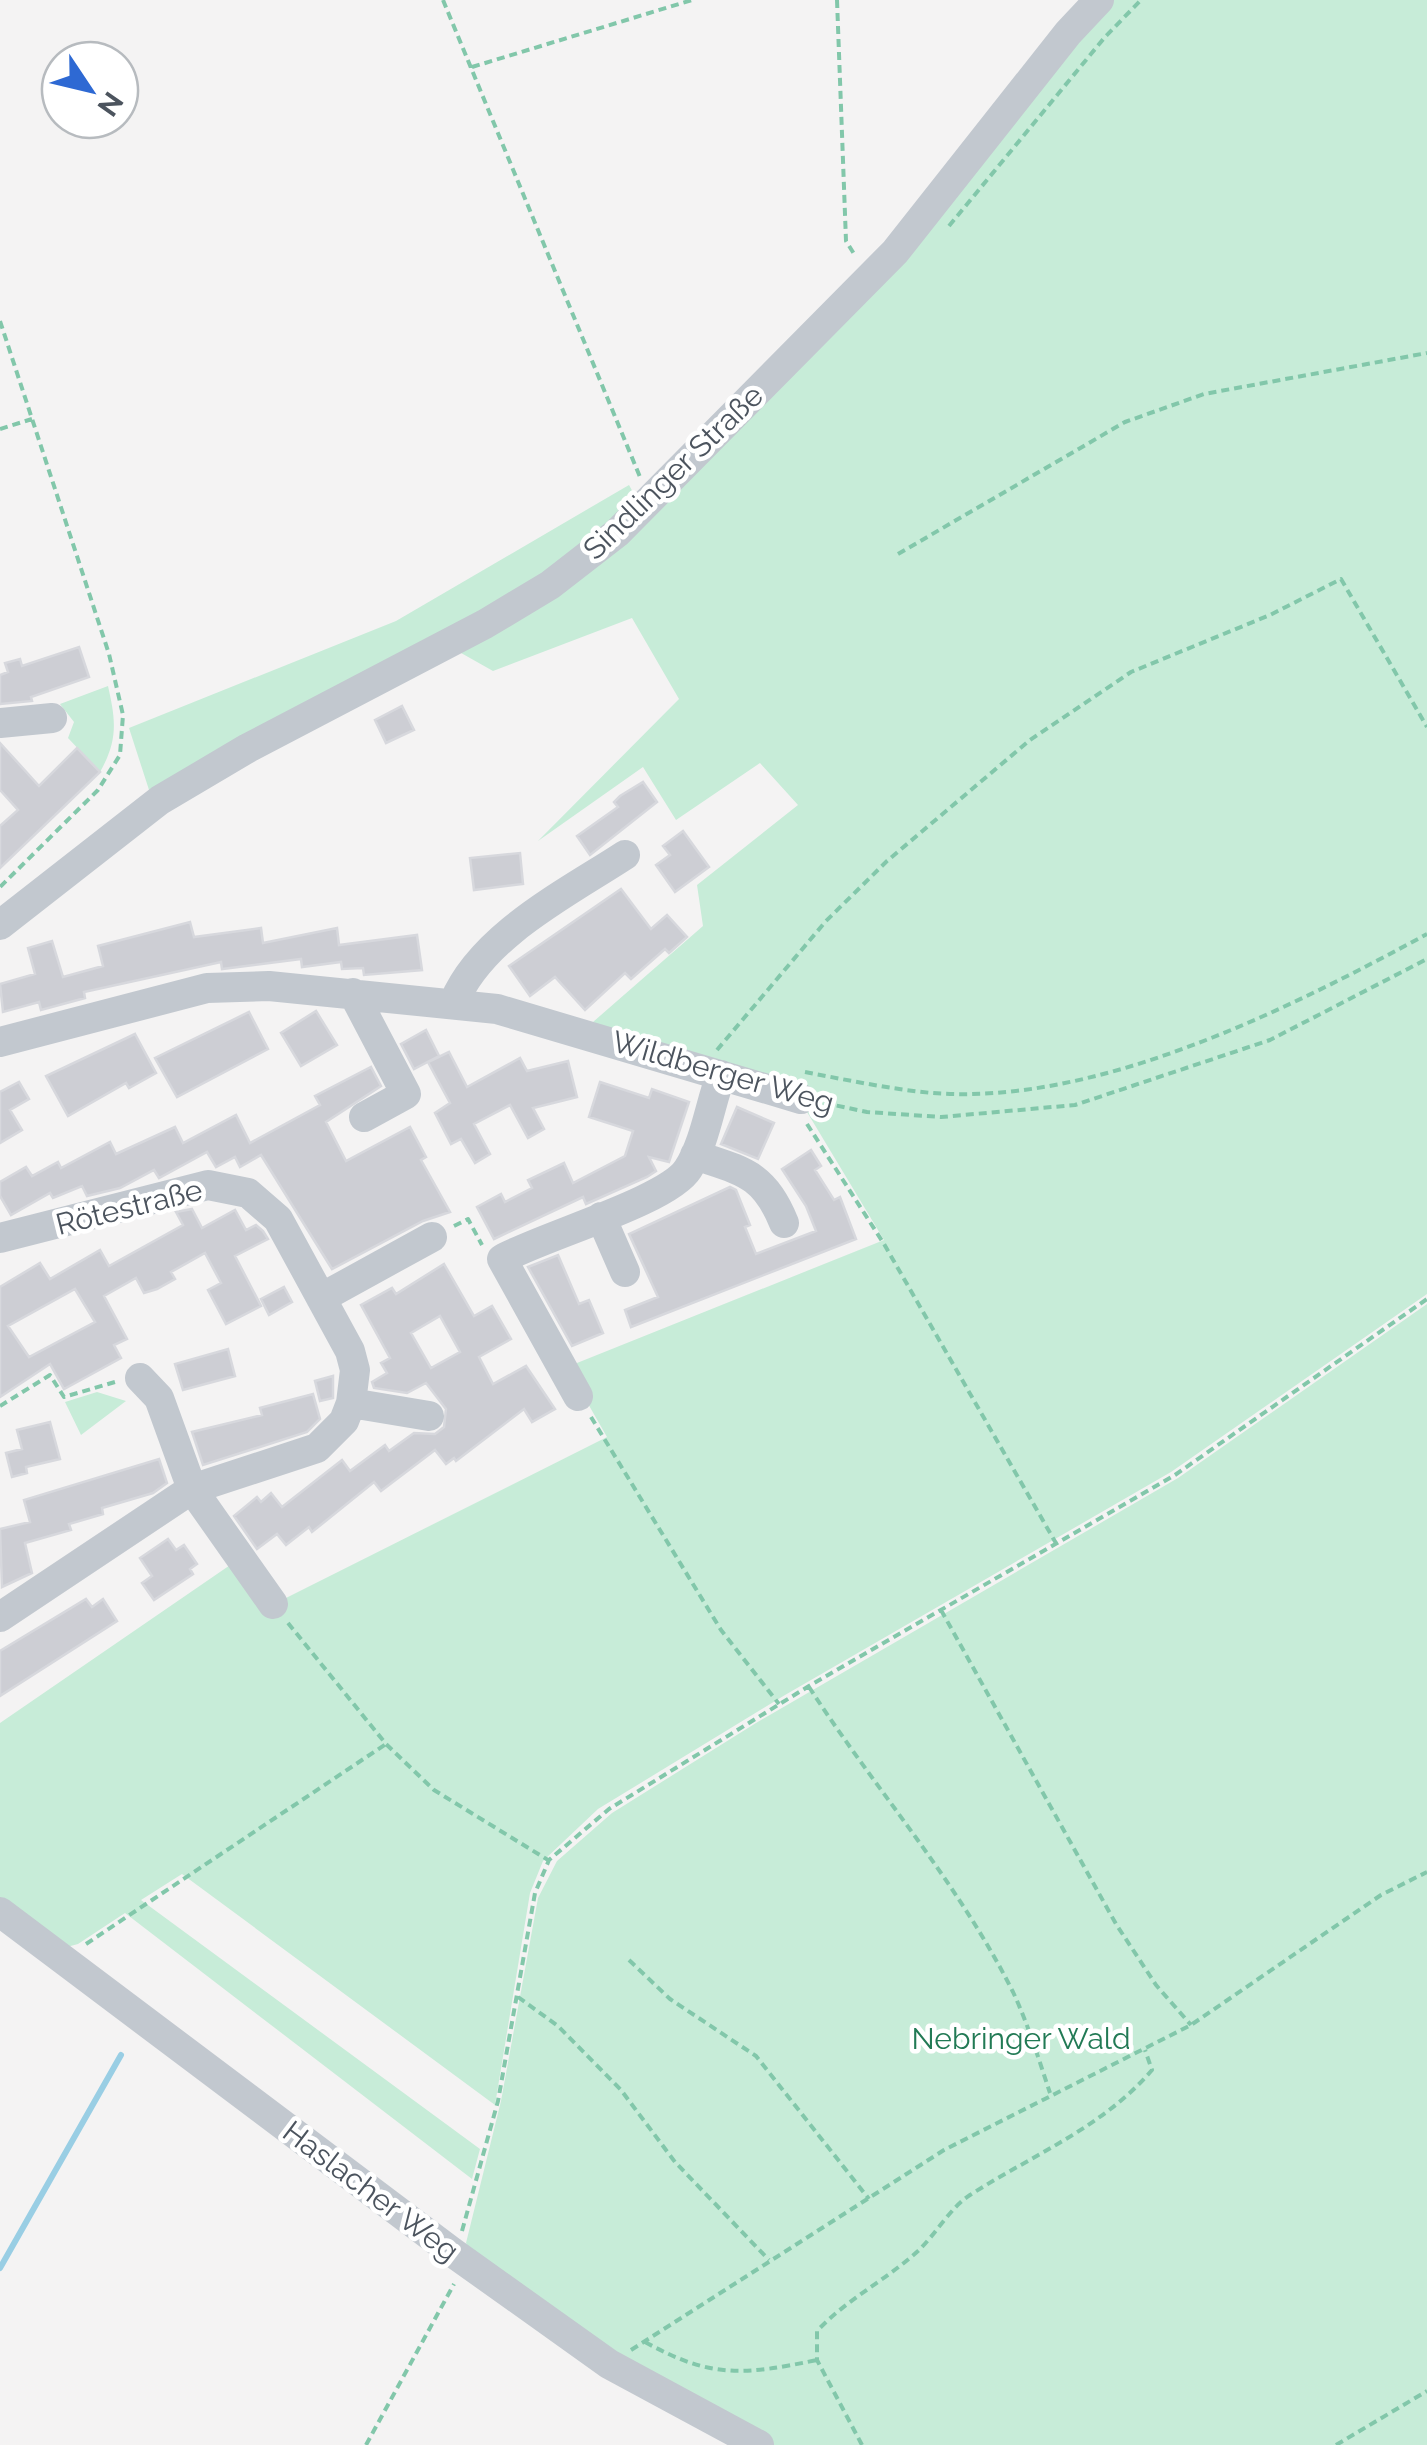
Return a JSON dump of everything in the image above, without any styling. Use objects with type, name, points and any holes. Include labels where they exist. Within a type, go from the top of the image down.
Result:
[{"type":"street","name":"Sindlinger Straße","points":[[0,926],[160,800],[550,585],[617,534],[895,252],[1068,33],[1099,0]]},
{"type":"street","points":[[0,723],[52,718]]},
{"type":"street","points":[[454,1002],[467,976],[492,951],[625,856]]},
{"type":"street","name":"Wildberger Weg","points":[[0,1042],[207,988],[252,985],[454,1002],[524,1014],[800,1085]]},
{"type":"street","points":[[353,993],[406,1094],[364,1117]]},
{"type":"street","points":[[578,1396],[502,1259],[550,1234],[601,1217],[676,1184],[695,1154],[719,1062]]},
{"type":"street","points":[[695,1154],[751,1174],[774,1198],[784,1224]]},
{"type":"street","name":"Rötestraße","points":[[0,1238],[115,1211],[190,1187],[229,1186],[266,1204],[350,1351],[355,1370],[350,1403]]},
{"type":"street","points":[[601,1217],[625,1272]]},
{"type":"street","points":[[320,1298],[432,1237]]},
{"type":"street","points":[[140,1378],[159,1398],[192,1489],[273,1604]]},
{"type":"street","points":[[0,1616],[192,1489],[318,1448],[344,1421],[350,1403],[429,1416]]},
{"type":"street","name":"Haslacher Weg","points":[[0,1912],[459,2257],[609,2364],[759,2445]]},
{"type":"path","points":[[443,0],[643,484],[655,497]]},
{"type":"path","points":[[472,67],[692,0]]},
{"type":"path","points":[[837,0],[846,241],[860,264]]},
{"type":"path","points":[[0,321],[109,654],[123,715],[120,755],[98,790],[0,887]]},
{"type":"path","points":[[898,554],[1125,422],[1204,394],[1427,354]]},
{"type":"path","points":[[0,429],[32,419]]},
{"type":"path","points":[[719,1062],[826,920],[953,804],[1087,699],[1188,646],[1270,616],[1341,579],[1427,727]]},
{"type":"path","points":[[1057,1545],[884,1244],[806,1123],[800,1085],[935,1093],[1046,1086],[1108,1074],[1332,986],[1427,934]]},
{"type":"path","name":"Wildberger Weg","points":[[800,1085],[867,1112],[941,1117],[1075,1105],[1270,1040],[1427,959]]},
{"type":"path","points":[[432,1237],[468,1218],[482,1245]]},
{"type":"path","points":[[366,2445],[459,2257],[498,2100],[535,1893],[549,1860],[609,1809],[808,1686],[1175,1475],[1427,1298]]},
{"type":"path","points":[[0,1406],[50,1375],[64,1397],[140,1378]]},
{"type":"path","points":[[578,1396],[721,1630],[779,1704]]},
{"type":"path","points":[[273,1604],[386,1744],[434,1790],[549,1860]]},
{"type":"path","points":[[941,1610],[1116,1924],[1156,1985],[1191,2025]]},
{"type":"path","points":[[808,1686],[862,1770],[934,1861],[967,1915],[1013,1993],[1050,2093]]},
{"type":"path","points":[[103,1931],[386,1744]]},
{"type":"path","points":[[609,2364],[944,2150],[1191,2025],[1381,1895],[1427,1872]]},
{"type":"path","points":[[629,1960],[670,1998],[756,2056],[870,2199]]},
{"type":"path","points":[[516,1996],[558,2026],[621,2090],[675,2162],[769,2260]]},
{"type":"path","points":[[862,2445],[817,2360],[817,2332],[838,2310],[916,2253],[966,2197],[1075,2136],[1128,2098],[1152,2070],[1144,2048]]},
{"type":"path","points":[[644,2342],[686,2365],[750,2374],[817,2360]]},
{"type":"path","points":[[1336,2445],[1427,2390]]},
{"type":"green space","points":[[1111,0],[1427,0],[1427,1294],[1171,1472],[785,1695],[598,1809],[543,1861],[530,1893],[495,2105],[182,1874],[141,1900],[480,2149],[472,2179],[125,1913],[78,1944],[63,1948],[0,1903],[0,1723],[236,1561],[276,1603],[607,1437],[567,1367],[884,1240],[807,1112],[593,1022],[703,926],[697,885],[798,805],[760,763],[676,820],[643,767],[538,841],[679,699],[632,618],[493,671],[454,649],[636,528]]},
{"type":"green space","points":[[629,485],[639,503],[543,580],[150,793],[129,728],[396,621]]},
{"type":"green space","points":[[108,686],[114,730],[100,772],[68,738],[74,722],[60,704]]},
{"type":"green space","name":"Nebringer Wald","points":[[1427,1304],[1427,2445],[773,2445],[614,2357],[475,2259],[466,2243],[501,2101],[538,1898],[557,1861],[612,1813],[756,1723],[1178,1478]]},
{"type":"green space","points":[[97,1392],[126,1401],[81,1435],[65,1402]]},
{"type":"building","points":[[79,647],[89,677],[31,697],[32,701],[0,704],[0,675],[8,672],[5,663],[20,659],[22,666]]},
{"type":"building","points":[[402,706],[414,730],[386,743],[375,720]]},
{"type":"building","points":[[0,743],[39,786],[77,748],[100,772],[0,868],[0,826],[18,810],[0,790]]},
{"type":"building","points":[[643,782],[657,802],[590,855],[577,836],[618,807],[614,802],[620,796]]},
{"type":"building","points":[[683,831],[709,867],[675,892],[656,865],[670,855],[663,846]]},
{"type":"building","points":[[520,853],[523,884],[474,890],[470,858]]},
{"type":"building","points":[[621,889],[651,929],[667,915],[687,937],[669,953],[665,949],[631,979],[625,973],[585,1010],[555,977],[530,996],[509,966]]},
{"type":"building","points":[[190,922],[194,937],[261,928],[263,943],[337,928],[339,945],[417,935],[422,970],[364,975],[363,968],[342,969],[341,962],[302,967],[301,959],[222,969],[221,962],[84,992],[85,998],[41,1010],[39,1002],[3,1012],[0,984],[35,974],[28,948],[52,941],[63,977],[103,966],[98,946]]},
{"type":"building","points":[[316,1011],[337,1045],[301,1066],[281,1033]]},
{"type":"building","points":[[249,1012],[268,1049],[177,1097],[155,1058]]},
{"type":"building","points":[[426,1030],[439,1056],[414,1069],[401,1044]]},
{"type":"building","points":[[135,1034],[156,1073],[129,1088],[126,1083],[68,1116],[46,1076]]},
{"type":"building","points":[[449,1052],[467,1087],[520,1058],[527,1071],[568,1061],[577,1097],[533,1108],[544,1129],[528,1138],[510,1105],[474,1124],[490,1154],[475,1163],[461,1139],[451,1144],[435,1113],[450,1103],[428,1062]]},
{"type":"building","points":[[371,1067],[381,1086],[326,1122],[346,1161],[410,1127],[426,1157],[421,1160],[450,1212],[423,1221],[332,1269],[261,1155],[240,1167],[235,1157],[216,1167],[207,1152],[159,1178],[154,1170],[120,1188],[87,1196],[82,1186],[53,1198],[50,1193],[11,1215],[0,1196],[0,1182],[26,1167],[32,1176],[58,1162],[61,1168],[110,1142],[116,1154],[175,1127],[183,1143],[236,1115],[250,1143],[320,1105],[315,1096]]},
{"type":"building","points":[[19,1082],[29,1099],[10,1110],[22,1130],[0,1143],[0,1092]]},
{"type":"building","points":[[600,1082],[649,1098],[652,1089],[689,1102],[669,1162],[649,1157],[656,1171],[647,1177],[586,1204],[583,1197],[494,1239],[477,1207],[501,1194],[505,1202],[532,1188],[528,1180],[564,1163],[573,1183],[625,1156],[633,1131],[589,1117]]},
{"type":"building","points":[[737,1107],[774,1123],[758,1159],[721,1144]]},
{"type":"building","points":[[811,1150],[821,1166],[815,1170],[834,1200],[840,1197],[856,1239],[631,1327],[625,1310],[658,1297],[629,1234],[730,1187],[736,1190],[750,1225],[745,1227],[756,1254],[816,1231],[806,1206],[782,1169]]},
{"type":"building","points":[[192,1209],[202,1228],[235,1210],[246,1230],[256,1225],[263,1231],[268,1239],[235,1256],[261,1306],[226,1324],[208,1290],[221,1283],[205,1253],[171,1272],[175,1279],[157,1289],[144,1293],[136,1278],[104,1296],[127,1339],[114,1345],[121,1358],[64,1389],[50,1364],[0,1397],[0,1287],[40,1263],[50,1279],[100,1250],[109,1266],[183,1225],[176,1212]],"holes":[[[75,1289],[95,1322],[29,1357],[8,1326]]]},
{"type":"building","points":[[558,1255],[579,1304],[589,1300],[603,1333],[572,1346],[528,1267]]},
{"type":"building","points":[[444,1264],[474,1316],[492,1306],[511,1339],[479,1357],[493,1384],[526,1366],[555,1409],[532,1422],[524,1409],[456,1461],[454,1458],[446,1464],[435,1450],[381,1491],[374,1482],[312,1532],[309,1527],[286,1545],[277,1534],[257,1549],[234,1516],[257,1497],[261,1502],[271,1493],[282,1507],[342,1460],[350,1471],[385,1445],[389,1451],[414,1433],[435,1434],[444,1427],[446,1409],[426,1383],[407,1393],[374,1388],[372,1382],[387,1373],[381,1363],[390,1358],[361,1305],[392,1288],[396,1294]],"holes":[[[440,1316],[460,1352],[431,1368],[411,1333]]]},
{"type":"building","points":[[284,1287],[292,1302],[269,1315],[261,1299]]},
{"type":"building","points":[[228,1349],[235,1376],[183,1390],[175,1364]]},
{"type":"building","points":[[333,1376],[333,1398],[320,1401],[315,1381]]},
{"type":"building","points":[[313,1394],[320,1419],[307,1432],[203,1465],[192,1432],[262,1415],[260,1408]]},
{"type":"building","points":[[50,1422],[60,1459],[26,1467],[27,1473],[12,1477],[6,1453],[22,1449],[17,1430]]},
{"type":"building","points":[[159,1459],[167,1483],[153,1493],[102,1508],[103,1514],[69,1524],[71,1530],[25,1543],[32,1573],[2,1587],[0,1529],[30,1522],[24,1500]]},
{"type":"building","points":[[168,1539],[176,1550],[184,1545],[197,1564],[190,1569],[193,1574],[154,1600],[142,1583],[152,1576],[140,1558]]},
{"type":"building","points":[[86,1599],[92,1607],[103,1599],[117,1621],[0,1696],[0,1651]]},
{"type":"waterway","points":[[0,2268],[121,2055]]}]
